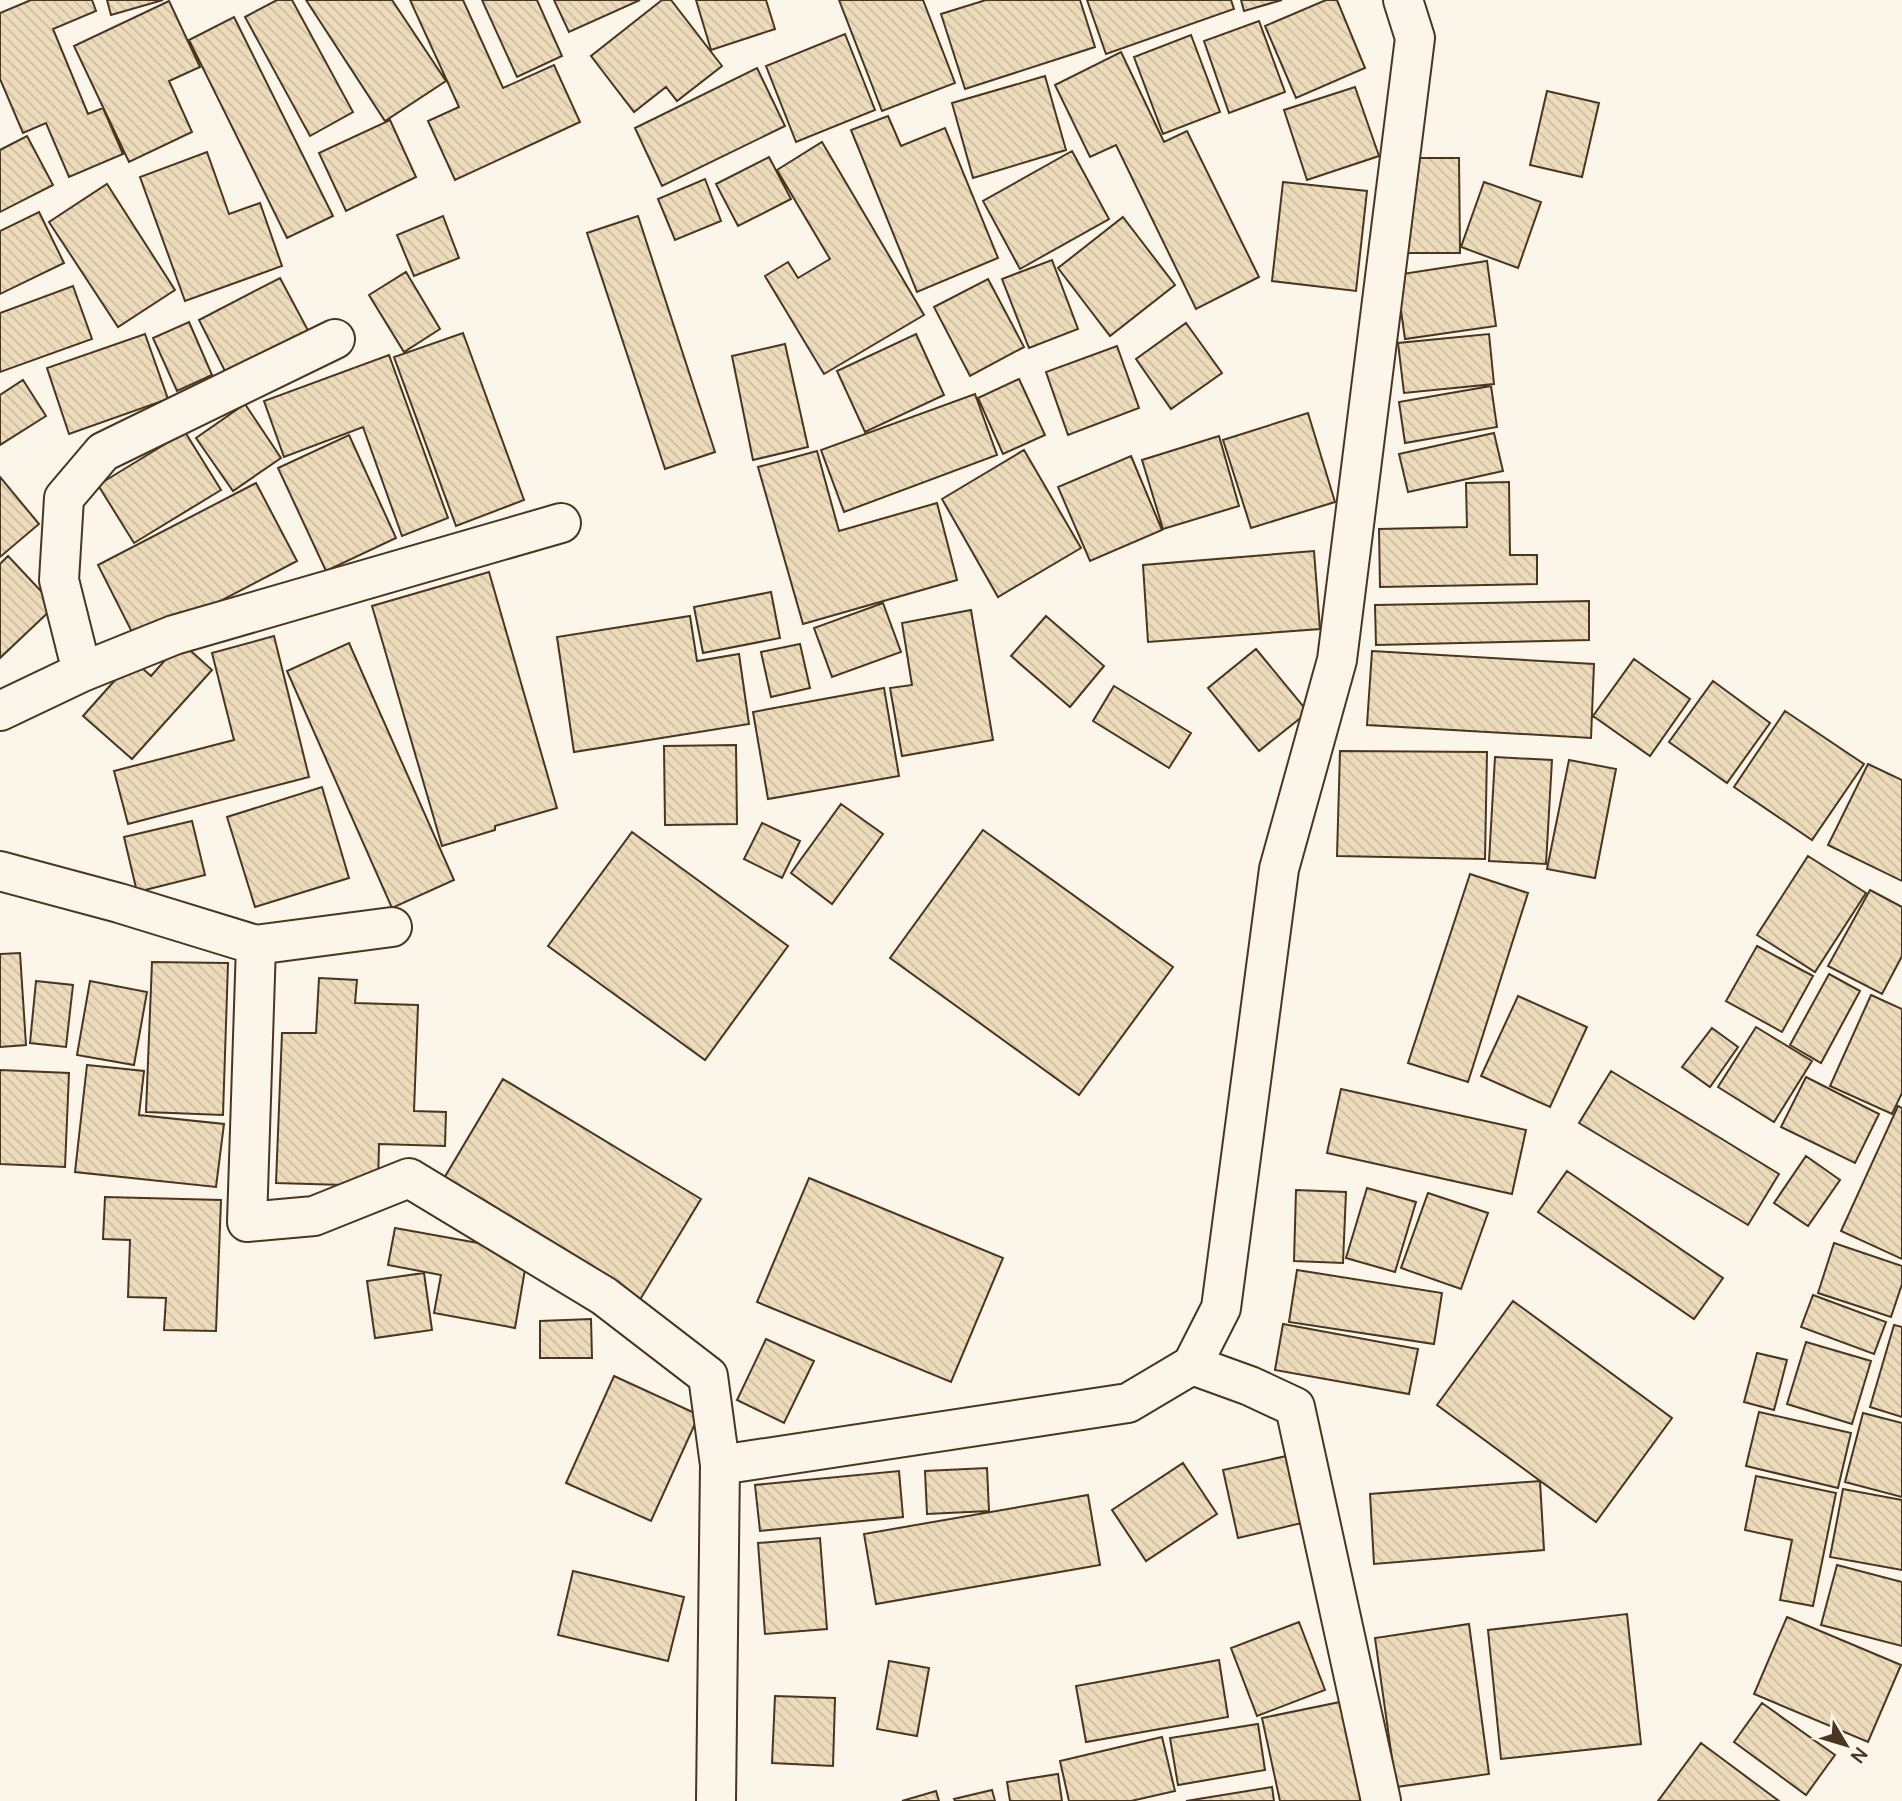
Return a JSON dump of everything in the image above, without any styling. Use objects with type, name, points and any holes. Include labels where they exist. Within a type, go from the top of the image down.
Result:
[{"type":"street","points":[[720,1465],[1128,1403],[1192,1365],[1221,1308],[1279,869],[1337,660],[1415,38],[1402,0]]},
{"type":"street","points":[[82,673],[60,580],[64,498],[103,452],[335,339]]},
{"type":"street","points":[[0,711],[174,635],[561,523]]},
{"type":"street","points":[[0,871],[119,903],[256,945],[392,927]]},
{"type":"street","points":[[256,945],[247,1222],[314,1216],[409,1178],[604,1296],[708,1376],[720,1465],[716,1801]]},
{"type":"street","points":[[1192,1365],[1250,1386],[1295,1408],[1381,1801]]},
{"type":"building","points":[[31,0],[92,0],[96,11],[53,29],[88,114],[103,108],[123,154],[69,177],[46,123],[23,133],[0,79],[0,13]]},
{"type":"building","points":[[107,0],[163,0],[111,15]]},
{"type":"building","points":[[277,0],[292,0],[353,112],[310,136],[245,17]]},
{"type":"building","points":[[306,0],[392,0],[446,81],[385,121]]},
{"type":"building","points":[[410,0],[463,0],[503,88],[554,65],[580,122],[455,180],[428,121],[459,107]]},
{"type":"building","points":[[482,0],[537,0],[562,56],[517,77]]},
{"type":"building","points":[[554,0],[640,0],[569,32]]},
{"type":"building","points":[[662,0],[671,0],[722,66],[677,101],[666,87],[634,112],[591,56]]},
{"type":"building","points":[[696,0],[766,0],[775,29],[711,50]]},
{"type":"building","points":[[839,0],[923,0],[955,83],[882,111]]},
{"type":"building","points":[[986,0],[1080,0],[1095,47],[965,89],[941,14]]},
{"type":"building","points":[[1087,0],[1231,0],[1234,9],[1106,54]]},
{"type":"building","points":[[1241,0],[1282,0],[1244,11]]},
{"type":"building","points":[[1326,0],[1337,0],[1365,68],[1296,98],[1265,26]]},
{"type":"building","points":[[169,1],[200,67],[169,81],[192,132],[129,162],[74,46]]},
{"type":"building","points":[[234,17],[333,216],[287,238],[189,40]]},
{"type":"building","points":[[1259,21],[1285,92],[1229,113],[1204,41]]},
{"type":"building","points":[[845,34],[875,110],[796,142],[766,66]]},
{"type":"building","points":[[1191,35],[1220,112],[1163,134],[1134,57]]},
{"type":"building","points":[[1121,52],[1164,142],[1187,131],[1259,277],[1196,309],[1116,145],[1090,157],[1055,85]]},
{"type":"building","points":[[757,68],[785,126],[662,186],[635,128]]},
{"type":"building","points":[[1045,76],[1066,150],[973,178],[952,103]]},
{"type":"building","points":[[1355,87],[1379,156],[1307,180],[1284,110]]},
{"type":"building","points":[[1547,91],[1599,103],[1582,177],[1530,165]]},
{"type":"building","points":[[888,116],[901,146],[945,128],[998,258],[917,292],[851,130]]},
{"type":"building","points":[[390,120],[416,177],[346,211],[319,153]]},
{"type":"building","points":[[27,136],[53,185],[0,212],[0,150]]},
{"type":"building","points":[[822,142],[924,315],[824,374],[765,276],[788,262],[798,278],[830,259],[777,170]]},
{"type":"building","points":[[1072,151],[1109,219],[1020,269],[983,201]]},
{"type":"building","points":[[207,152],[229,214],[260,203],[282,266],[185,301],[140,177]]},
{"type":"building","points":[[769,157],[791,199],[738,226],[716,184]]},
{"type":"building","points":[[1409,158],[1459,158],[1460,253],[1408,253]]},
{"type":"building","points":[[705,179],[721,221],[675,240],[658,199]]},
{"type":"building","points":[[1283,182],[1367,191],[1356,291],[1272,281]]},
{"type":"building","points":[[1484,182],[1541,202],[1518,268],[1461,247]]},
{"type":"building","points":[[107,184],[175,290],[118,327],[49,222]]},
{"type":"building","points":[[39,212],[64,263],[0,294],[0,231]]},
{"type":"building","points":[[443,216],[459,258],[414,276],[397,235]]},
{"type":"building","points":[[638,216],[715,452],[665,469],[587,233]]},
{"type":"building","points":[[1123,217],[1175,285],[1110,336],[1058,268]]},
{"type":"building","points":[[1052,260],[1078,329],[1029,348],[1002,279]]},
{"type":"building","points":[[1487,261],[1496,326],[1405,339],[1396,275]]},
{"type":"building","points":[[406,272],[440,329],[404,352],[369,295]]},
{"type":"building","points":[[280,278],[311,336],[229,379],[199,320]]},
{"type":"building","points":[[988,279],[1024,347],[970,376],[934,307]]},
{"type":"building","points":[[73,286],[92,339],[0,372],[0,313]]},
{"type":"building","points":[[189,322],[212,375],[177,391],[153,338]]},
{"type":"building","points":[[1186,323],[1222,373],[1171,409],[1136,359]]},
{"type":"building","points":[[463,333],[524,500],[456,526],[394,357]]},
{"type":"building","points":[[145,334],[168,399],[69,434],[47,368]]},
{"type":"building","points":[[916,334],[944,395],[865,432],[837,371]]},
{"type":"building","points":[[1489,334],[1494,384],[1404,393],[1398,343]]},
{"type":"building","points":[[785,344],[808,447],[753,460],[732,356]]},
{"type":"building","points":[[1117,346],[1139,408],[1068,435],[1046,372]]},
{"type":"building","points":[[389,355],[448,518],[402,536],[363,427],[284,457],[264,401]]},
{"type":"building","points":[[1019,379],[1045,435],[1003,454],[978,398]]},
{"type":"building","points":[[23,380],[46,416],[0,445],[0,395]]},
{"type":"building","points":[[1491,386],[1497,427],[1405,443],[1399,402]]},
{"type":"building","points":[[975,394],[997,455],[844,512],[821,450]]},
{"type":"building","points":[[245,404],[281,458],[233,491],[196,438]]},
{"type":"building","points":[[1308,413],[1335,502],[1251,528],[1223,440]]},
{"type":"building","points":[[185,432],[221,490],[134,543],[98,485]]},
{"type":"building","points":[[1494,433],[1503,471],[1408,492],[1399,454]]},
{"type":"building","points":[[349,435],[396,538],[326,571],[278,468]]},
{"type":"building","points":[[1219,436],[1239,506],[1163,529],[1142,460]]},
{"type":"building","points":[[1024,450],[1081,548],[998,597],[942,499]]},
{"type":"building","points":[[817,451],[839,531],[937,503],[957,580],[803,624],[758,467]]},
{"type":"building","points":[[1131,456],[1162,530],[1090,561],[1058,487]]},
{"type":"building","points":[[0,477],[39,524],[0,557]]},
{"type":"building","points":[[1509,482],[1510,555],[1537,555],[1537,584],[1380,587],[1379,529],[1467,527],[1466,483]]},
{"type":"building","points":[[256,483],[297,561],[138,644],[98,565]]},
{"type":"building","points":[[1314,551],[1320,629],[1148,642],[1143,565]]},
{"type":"building","points":[[8,556],[55,606],[0,658],[0,564]]},
{"type":"building","points":[[489,572],[557,808],[495,826],[495,830],[442,846],[372,606]]},
{"type":"building","points":[[771,592],[780,638],[703,653],[694,607]]},
{"type":"building","points":[[1589,601],[1589,640],[1376,645],[1375,605]]},
{"type":"building","points":[[883,603],[901,652],[832,677],[814,628]]},
{"type":"building","points":[[971,610],[993,740],[902,756],[890,688],[912,685],[902,623]]},
{"type":"building","points":[[690,616],[697,661],[739,654],[749,724],[574,752],[557,637]]},
{"type":"building","points":[[1046,616],[1104,666],[1070,707],[1011,656]]},
{"type":"building","points":[[274,636],[309,777],[128,824],[114,771],[234,740],[212,653]]},
{"type":"building","points":[[181,642],[212,670],[132,759],[83,716],[133,660],[151,676]]},
{"type":"building","points":[[349,643],[454,880],[392,908],[287,671]]},
{"type":"building","points":[[800,644],[810,688],[771,697],[761,652]]},
{"type":"building","points":[[1256,649],[1308,712],[1259,751],[1208,688]]},
{"type":"building","points":[[1372,651],[1594,664],[1591,738],[1367,725]]},
{"type":"building","points":[[1634,659],[1690,699],[1650,756],[1593,716]]},
{"type":"building","points":[[1713,681],[1770,723],[1727,783],[1669,742]]},
{"type":"building","points":[[1114,686],[1191,733],[1169,768],[1093,721]]},
{"type":"building","points":[[884,688],[899,776],[768,799],[753,712]]},
{"type":"building","points":[[1785,711],[1864,764],[1812,840],[1734,787]]},
{"type":"building","points":[[736,745],[737,824],[665,825],[664,746]]},
{"type":"building","points":[[1340,751],[1487,752],[1485,859],[1337,856]]},
{"type":"building","points":[[1495,757],[1552,760],[1546,864],[1489,861]]},
{"type":"building","points":[[1569,760],[1616,769],[1595,878],[1547,869]]},
{"type":"building","points":[[1868,764],[1902,780],[1902,881],[1828,845]]},
{"type":"building","points":[[322,787],[349,878],[255,907],[227,817]]},
{"type":"building","points":[[841,804],[883,834],[832,904],[791,873]]},
{"type":"building","points":[[192,821],[205,875],[137,892],[124,837]]},
{"type":"building","points":[[762,823],[800,841],[782,878],[744,859]]},
{"type":"building","points":[[983,830],[1173,967],[1079,1095],[890,958]]},
{"type":"building","points":[[632,832],[788,946],[705,1060],[548,946]]},
{"type":"building","points":[[1808,856],[1866,893],[1815,972],[1757,935]]},
{"type":"building","points":[[1470,874],[1528,893],[1468,1082],[1408,1063]]},
{"type":"building","points":[[1870,890],[1902,907],[1902,956],[1882,994],[1828,966]]},
{"type":"building","points":[[1757,946],[1813,976],[1782,1032],[1726,1001]]},
{"type":"building","points":[[20,953],[26,1045],[0,1047],[0,954]]},
{"type":"building","points":[[152,962],[228,963],[223,1115],[146,1112]]},
{"type":"building","points":[[1829,974],[1860,991],[1821,1063],[1790,1045]]},
{"type":"building","points":[[319,978],[357,980],[355,1003],[418,1005],[414,1111],[446,1112],[445,1146],[379,1144],[378,1186],[276,1183],[282,1033],[316,1033]]},
{"type":"building","points":[[36,981],[73,985],[66,1047],[30,1043]]},
{"type":"building","points":[[90,981],[147,992],[134,1065],[77,1055]]},
{"type":"building","points":[[1871,995],[1902,1009],[1902,1093],[1892,1114],[1830,1086]]},
{"type":"building","points":[[1518,996],[1587,1027],[1550,1107],[1481,1076]]},
{"type":"building","points":[[1756,1027],[1812,1061],[1774,1122],[1718,1087]]},
{"type":"building","points":[[1712,1028],[1738,1047],[1710,1087],[1682,1067]]},
{"type":"building","points":[[87,1065],[144,1071],[139,1115],[224,1124],[216,1187],[75,1172]]},
{"type":"building","points":[[0,1070],[69,1073],[65,1167],[0,1164]]},
{"type":"building","points":[[1611,1071],[1779,1174],[1748,1225],[1579,1123]]},
{"type":"building","points":[[1806,1077],[1879,1114],[1855,1163],[1781,1127]]},
{"type":"building","points":[[503,1079],[701,1199],[638,1303],[440,1185]]},
{"type":"building","points":[[1341,1089],[1526,1130],[1512,1194],[1327,1153]]},
{"type":"building","points":[[1898,1106],[1902,1108],[1902,1259],[1841,1231]]},
{"type":"building","points":[[1806,1156],[1840,1180],[1808,1226],[1774,1203]]},
{"type":"building","points":[[1567,1171],[1723,1278],[1694,1319],[1538,1212]]},
{"type":"building","points":[[809,1178],[1003,1258],[951,1382],[757,1302]]},
{"type":"building","points":[[1367,1188],[1416,1202],[1395,1272],[1346,1258]]},
{"type":"building","points":[[1296,1190],[1346,1192],[1343,1263],[1294,1261]]},
{"type":"building","points":[[1428,1193],[1488,1213],[1461,1289],[1401,1268]]},
{"type":"building","points":[[105,1197],[221,1200],[216,1331],[164,1330],[166,1298],[128,1297],[130,1240],[103,1239]]},
{"type":"building","points":[[395,1228],[528,1252],[515,1328],[434,1313],[441,1275],[388,1265]]},
{"type":"building","points":[[1834,1243],[1902,1266],[1902,1284],[1891,1317],[1818,1293]]},
{"type":"building","points":[[1297,1270],[1442,1293],[1434,1344],[1289,1322]]},
{"type":"building","points":[[424,1273],[432,1330],[375,1338],[367,1281]]},
{"type":"building","points":[[1813,1295],[1886,1322],[1874,1354],[1801,1327]]},
{"type":"building","points":[[1513,1301],[1672,1418],[1596,1522],[1437,1405]]},
{"type":"building","points":[[591,1319],[592,1358],[540,1358],[540,1321]]},
{"type":"building","points":[[1283,1324],[1418,1349],[1409,1394],[1275,1370]]},
{"type":"building","points":[[1894,1325],[1902,1327],[1902,1417],[1870,1407]]},
{"type":"building","points":[[766,1339],[814,1361],[784,1423],[737,1400]]},
{"type":"building","points":[[1806,1342],[1871,1361],[1852,1424],[1787,1404]]},
{"type":"building","points":[[1757,1353],[1787,1360],[1774,1410],[1744,1402]]},
{"type":"building","points":[[614,1376],[699,1415],[651,1521],[566,1483]]},
{"type":"building","points":[[1759,1412],[1851,1433],[1838,1488],[1746,1466]]},
{"type":"building","points":[[1863,1413],[1902,1423],[1902,1497],[1845,1482]]},
{"type":"building","points":[[1291,1455],[1306,1522],[1238,1538],[1223,1470]]},
{"type":"building","points":[[1183,1463],[1217,1514],[1146,1561],[1112,1510]]},
{"type":"building","points":[[987,1468],[989,1511],[927,1514],[925,1471]]},
{"type":"building","points":[[899,1471],[903,1517],[760,1531],[755,1485]]},
{"type":"building","points":[[1756,1476],[1836,1493],[1813,1606],[1780,1600],[1792,1540],[1745,1530]]},
{"type":"building","points":[[1540,1481],[1544,1550],[1374,1564],[1370,1494]]},
{"type":"building","points":[[1843,1489],[1902,1500],[1902,1570],[1830,1557]]},
{"type":"building","points":[[1088,1495],[1100,1565],[876,1604],[864,1534]]},
{"type":"building","points":[[820,1538],[827,1629],[765,1634],[758,1543]]},
{"type":"building","points":[[1837,1565],[1902,1582],[1902,1646],[1821,1625]]},
{"type":"building","points":[[573,1571],[684,1597],[668,1661],[558,1635]]},
{"type":"building","points":[[1627,1614],[1641,1744],[1501,1759],[1488,1630]]},
{"type":"building","points":[[1787,1617],[1901,1665],[1868,1742],[1754,1694]]},
{"type":"building","points":[[1299,1622],[1325,1690],[1257,1716],[1231,1648]]},
{"type":"building","points":[[1469,1624],[1489,1774],[1396,1787],[1375,1638]]},
{"type":"building","points":[[1219,1660],[1228,1717],[1086,1742],[1076,1686]]},
{"type":"building","points":[[889,1661],[929,1668],[917,1736],[877,1729]]},
{"type":"building","points":[[775,1696],[835,1698],[833,1766],[772,1763]]},
{"type":"building","points":[[1340,1702],[1361,1801],[1280,1801],[1262,1718]]},
{"type":"building","points":[[1762,1703],[1835,1755],[1806,1795],[1734,1742]]},
{"type":"building","points":[[1258,1724],[1265,1770],[1178,1785],[1170,1738]]},
{"type":"building","points":[[1162,1737],[1175,1791],[1131,1801],[1069,1801],[1060,1761]]},
{"type":"building","points":[[1701,1743],[1779,1801],[1658,1801]]},
{"type":"building","points":[[1058,1774],[1062,1801],[1010,1801],[1007,1782]]},
{"type":"building","points":[[1272,1787],[1274,1801],[1186,1801]]},
{"type":"building","points":[[992,1790],[995,1801],[954,1799]]},
{"type":"building","points":[[936,1791],[939,1801],[902,1801]]}]
